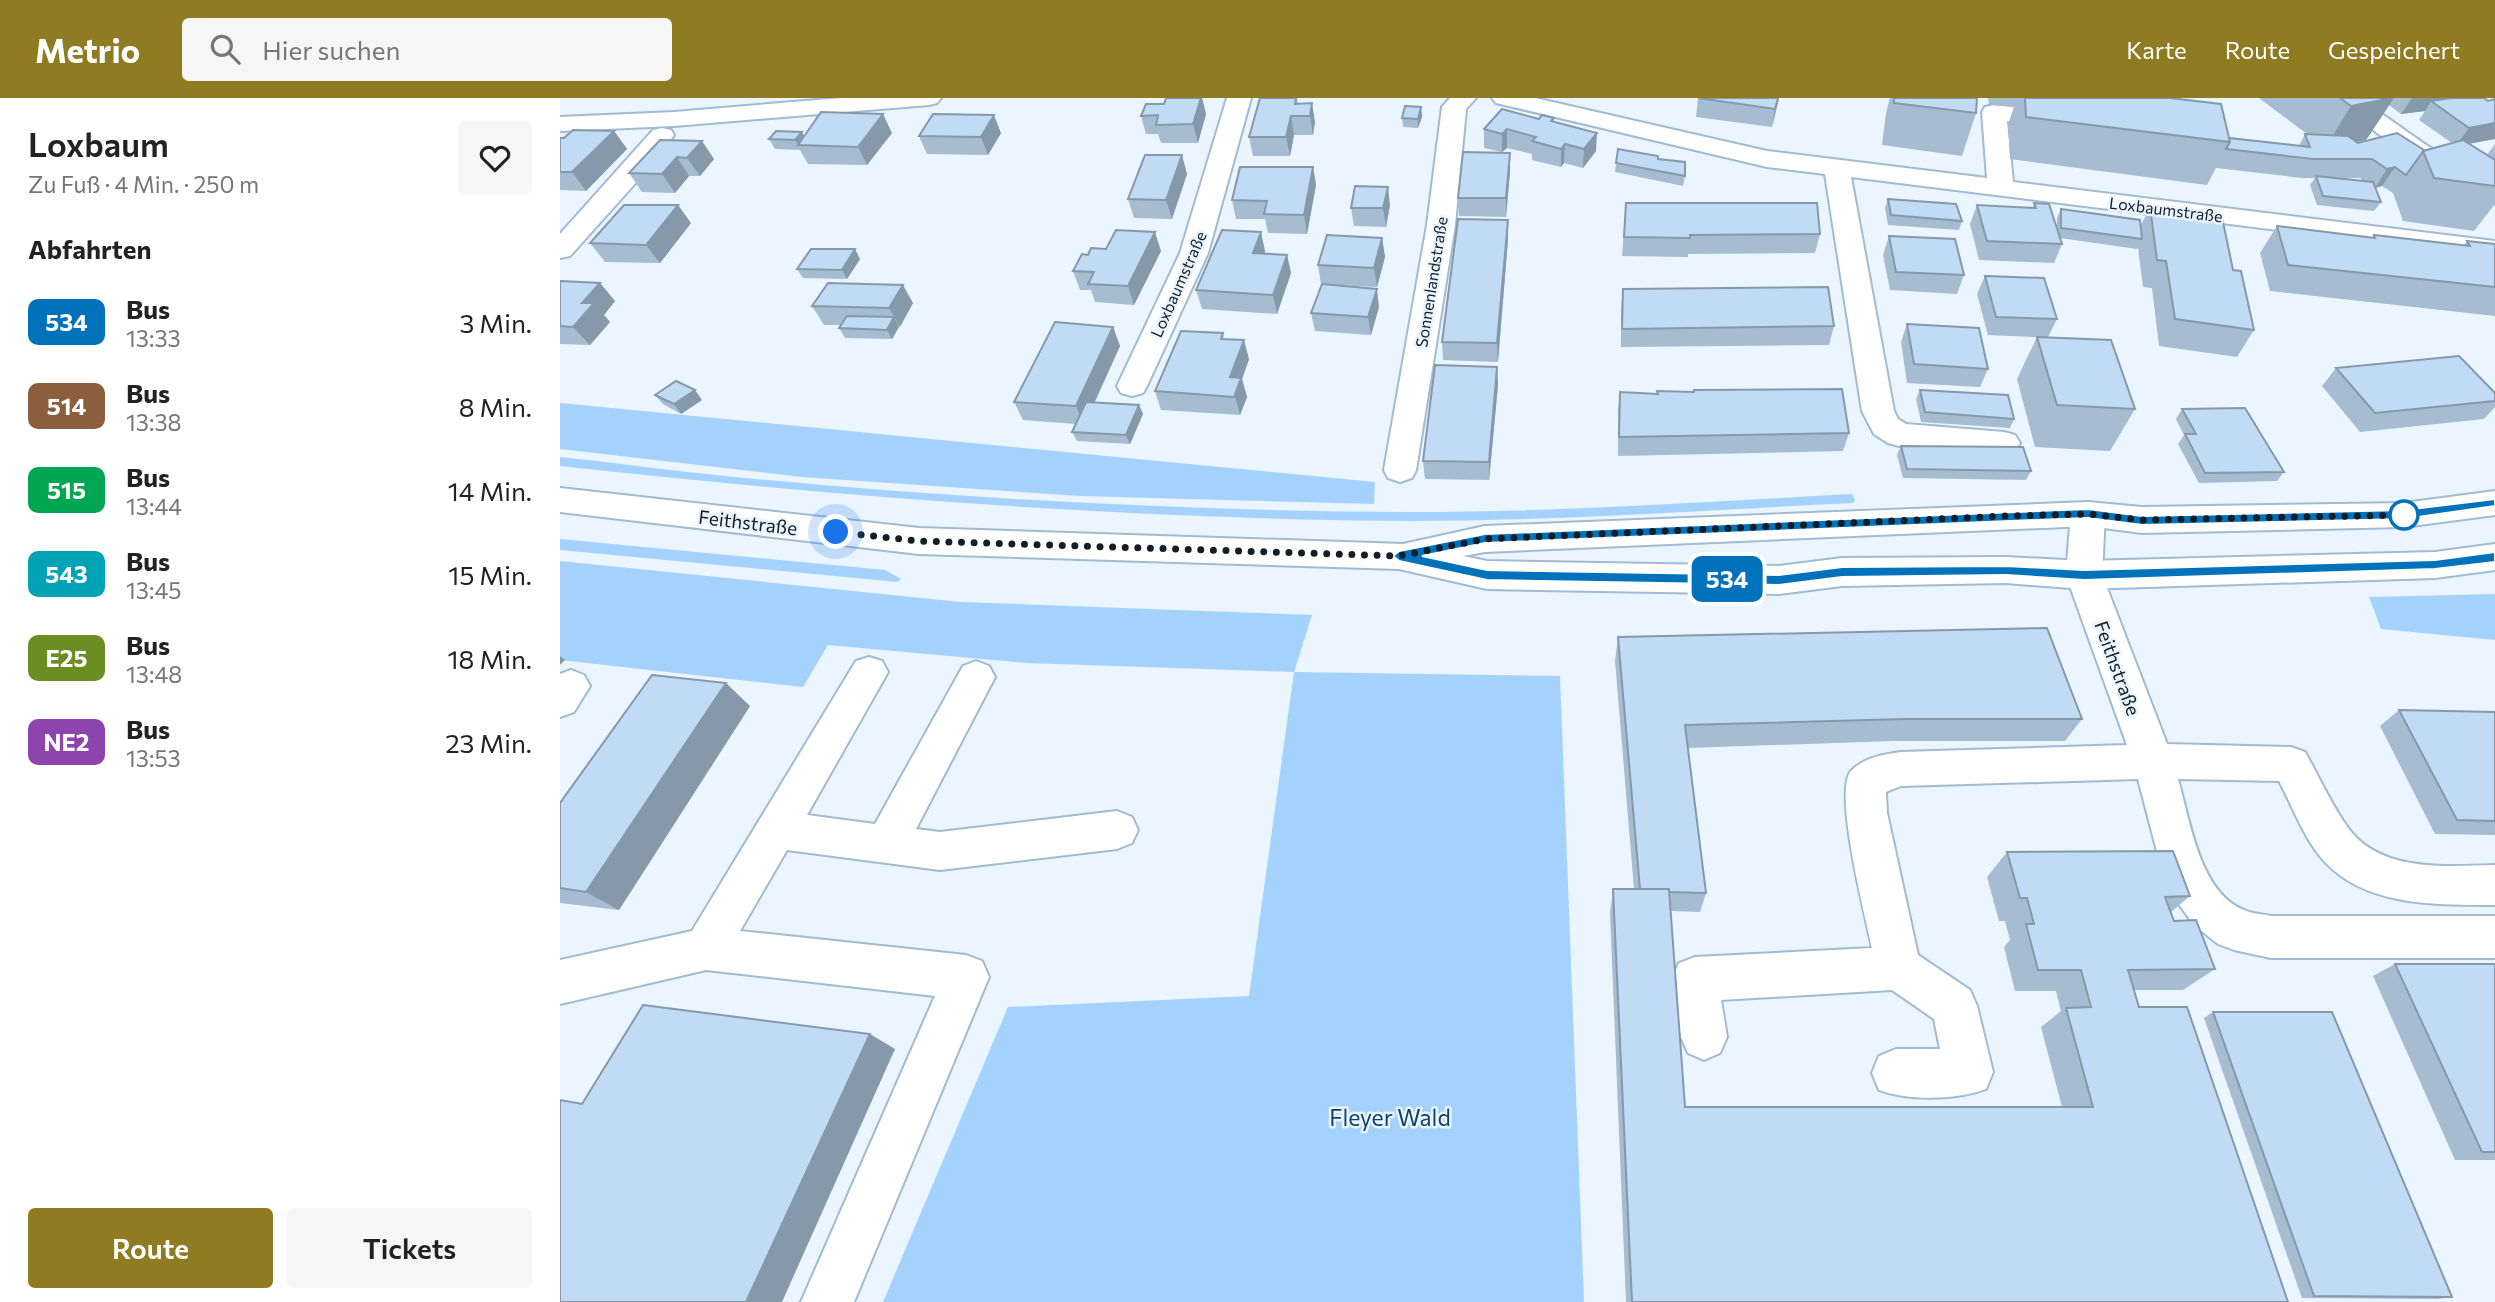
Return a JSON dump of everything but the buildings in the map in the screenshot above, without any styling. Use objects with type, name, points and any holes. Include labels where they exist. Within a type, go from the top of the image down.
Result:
[{"type":"street","points":[[560,124],[674,119],[929,98]]},
{"type":"street","name":"Loxbaumstraße","points":[[1132,386],[1194,253],[1239,98]]},
{"type":"street","name":"Sonnenlandstraße","points":[[1400,470],[1441,225],[1454,107],[1464,98]]},
{"type":"street","name":"Loxbaumstraße","points":[[1504,98],[1692,144],[1837,169],[2495,249]]},
{"type":"street","points":[[2344,98],[2376,123],[2495,196]]},
{"type":"street","points":[[2001,188],[1994,112],[2090,122]]},
{"type":"street","points":[[560,250],[648,154],[674,119]]},
{"type":"street","points":[[2437,162],[2465,157]]},
{"type":"street","points":[[1837,169],[1878,411],[1885,426],[1899,435],[2004,443]]},
{"type":"street","name":"Feithstraße","points":[[560,500],[919,541],[1399,556],[1487,575],[1779,580],[1842,572],[2006,570],[2084,575],[2435,565],[2495,557]]},
{"type":"street","name":"Feithstraße","points":[[1399,556],[1485,539],[2088,514],[2142,520],[2404,515],[2495,503]]},
{"type":"street","name":"Feithstraße","points":[[2088,514],[2084,575],[2153,761],[2185,878],[2209,911],[2234,929],[2271,937],[2495,937]]},
{"type":"street","points":[[706,948],[869,672]]},
{"type":"street","points":[[887,843],[976,677]]},
{"type":"street","points":[[1898,968],[1866,813],[1865,784],[1883,772],[1897,755],[2291,764],[2338,846],[2367,870],[2390,880],[2420,885],[2495,885]]},
{"type":"street","points":[[777,830],[940,851],[1117,830]]},
{"type":"street","points":[[560,982],[706,948],[966,977],[827,1302]]},
{"type":"street","points":[[1704,1037],[1695,979],[1898,968],[1954,1006],[1969,1072],[1896,1073]]},
{"type":"green space","points":[[560,403],[1375,482],[1374,504],[1080,496],[802,477],[560,449]]},
{"type":"green space","points":[[560,457],[715,475],[889,490],[1063,502],[1236,509],[1410,512],[1521,510],[1852,494],[1855,500],[1853,503],[1687,512],[1466,521],[1198,516],[985,504],[772,487],[560,466]]},
{"type":"green space","points":[[560,539],[885,570],[901,579],[898,582],[560,550]]},
{"type":"green space","points":[[560,561],[961,602],[1312,615],[1294,672],[1026,663],[828,645],[803,687],[560,660]]},
{"type":"green space","points":[[2495,594],[2495,640],[2381,629],[2369,597]]},
{"type":"green space","name":"Fleyer Wald","points":[[1294,672],[1560,676],[1584,1302],[883,1302],[1008,1007],[1249,996]]},
{"type":"bus line","name":"534","points":[[2495,503],[2404,515],[2142,520],[2061,514],[1485,539],[1399,556],[1487,575],[1779,580],[1842,572],[2006,570],[2084,575],[2435,565],[2495,557]]},
{"type":"route","points":[[836,532],[919,541],[1399,556],[1485,539],[2006,516],[2088,514],[2142,520],[2404,515]]}]
